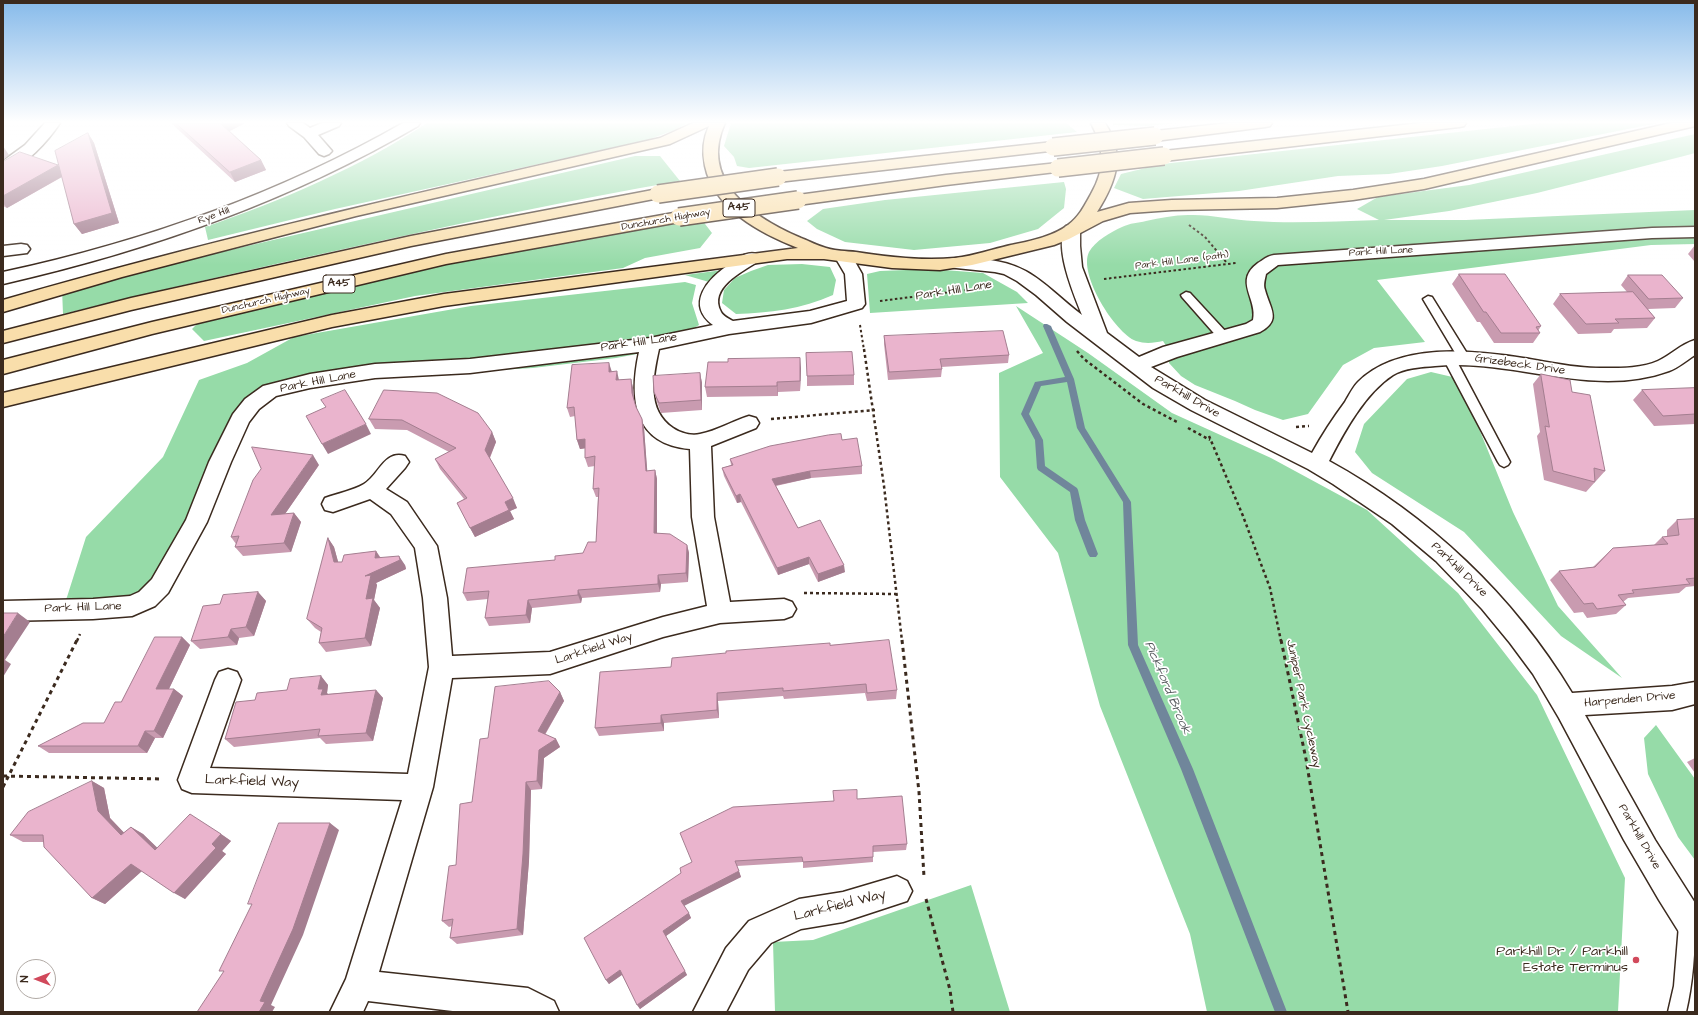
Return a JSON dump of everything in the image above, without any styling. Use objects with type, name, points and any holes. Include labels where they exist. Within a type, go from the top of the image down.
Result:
[{"type":"highway","points":[[3,306],[116,273],[354,212],[534,170]]},
{"type":"highway","points":[[713,170],[717,183],[729,199],[747,215],[774,231],[836,255]]},
{"type":"highway","name":"A45","points":[[3,337],[131,304],[411,241],[658,194],[778,177],[839,170]]},
{"type":"highway","name":"Dunchurch Highway","points":[[3,366],[152,328],[446,259],[680,217],[946,180],[1036,170]]},
{"type":"highway","points":[[1074,229],[1104,187],[1109,170]]},
{"type":"highway","points":[[3,400],[332,320],[444,300],[787,254],[836,255],[879,261],[923,264],[956,263],[1044,243],[1097,217],[1130,208],[1179,205],[1276,203],[1353,196],[1424,184],[1483,170]]},
{"type":"street","name":"Rye Hill","points":[[3,278],[91,256],[186,226],[266,197],[325,170]]},
{"type":"street","name":"Parkhill Drive","points":[[1074,229],[1071,246],[1073,268],[1100,336]]},
{"type":"street","name":"Park Hill Lane","points":[[1274,260],[1644,233],[1695,232]]},
{"type":"street","points":[[3,251],[21,249]]},
{"type":"street","points":[[836,255],[851,265],[856,276],[856,304]]},
{"type":"street","points":[[729,328],[713,316],[709,304],[712,289],[724,276],[751,258]]},
{"type":"street","points":[[1136,366],[1170,352],[1253,328],[1262,323],[1264,313],[1255,288],[1257,272],[1274,260]]},
{"type":"street","name":"Parkhill Drive","points":[[956,263],[983,265],[1006,269],[1016,273],[1041,290],[1066,312],[1100,336],[1160,384],[1205,410],[1316,465],[1366,494],[1412,527],[1457,566],[1502,613],[1533,654],[1566,705],[1639,841],[1692,924]]},
{"type":"street","name":"Park Hill Lane","points":[[3,611],[93,609],[132,606],[147,599],[160,586],[196,522],[220,462],[240,419],[252,404],[270,391],[310,381],[375,371],[470,366],[650,344],[729,328],[811,317],[856,304]]},
{"type":"street","points":[[650,344],[642,392],[651,421],[673,438],[700,442],[749,423]]},
{"type":"street","name":"Grizebeck Drive","points":[[1316,465],[1331,437],[1365,387],[1388,369],[1419,361],[1457,358],[1488,359],[1568,372],[1603,375],[1634,373],[1664,366],[1695,346]]},
{"type":"street","points":[[700,442],[703,517],[720,612]]},
{"type":"street","points":[[333,504],[372,490],[398,462]]},
{"type":"street","points":[[346,1012],[360,985],[419,787],[441,667],[435,598],[426,546],[399,508],[372,490]]},
{"type":"street","name":"Larkfield Way","points":[[441,667],[550,663],[663,627],[720,612],[784,609]]},
{"type":"street","name":"Larkfield Way","points":[[228,680],[192,780],[419,787]]},
{"type":"street","name":"Harpenden Drive","points":[[1566,705],[1672,698],[1695,693]]},
{"type":"street","name":"Larkfield Way","points":[[709,1012],[737,959],[760,932],[799,914],[843,907],[911,890]]},
{"type":"street","points":[[360,985],[528,1004],[543,1012]]},
{"type":"lane","points":[[1186,296],[1223,336]]},
{"type":"lane","points":[[1428,299],[1457,358],[1504,462]]},
{"type":"lane","points":[[1676,1012],[1683,986],[1692,924]]},
{"type":"path","points":[[1182,222],[1205,237],[1227,263]]},
{"type":"path","name":"Park Hill Lane (path)","points":[[1099,280],[1227,263],[1274,260]]},
{"type":"path","name":"Park Hill Lane","points":[[856,304],[986,288]]},
{"type":"path","points":[[856,304],[875,410],[923,836],[911,890],[950,990],[953,1012]]},
{"type":"path","points":[[749,423],[802,416],[830,415],[875,410]]},
{"type":"path","name":"Juniper Park Cycleway","points":[[1205,410],[1204,425],[1243,516],[1270,588],[1306,759],[1348,1012]]},
{"type":"path","points":[[784,609],[787,594],[896,594]]},
{"type":"path","points":[[3,787],[93,609]]},
{"type":"path","points":[[3,776],[192,780]]},
{"type":"green space","points":[[343,170],[510,170],[335,209],[208,240],[205,227],[262,206]]},
{"type":"green space","points":[[573,170],[671,170],[680,181],[435,229],[208,279],[63,314],[62,289]]},
{"type":"green space","points":[[1136,170],[1413,170],[1389,174],[1338,176],[1239,191],[1143,199],[1114,188],[1121,174]]},
{"type":"green space","points":[[1534,170],[1626,170],[1537,193],[1449,211],[1384,220],[1466,220],[1695,210],[1695,244],[1651,245],[1377,280],[1425,342],[1374,348],[1343,365],[1308,414],[1283,420],[1195,385],[1181,376],[1169,363],[1170,352],[1163,341],[1143,343],[1136,341],[1118,327],[1100,302],[1089,274],[1087,262],[1089,252],[1092,248],[1108,234],[1131,224],[1167,217],[1188,215],[1204,215],[1269,222],[1379,220],[1357,209],[1378,197],[1469,185]]},
{"type":"green space","points":[[1064,182],[1066,189],[1064,208],[1038,229],[990,243],[914,250],[845,242],[817,229],[807,221],[823,209],[885,200]]},
{"type":"green space","points":[[702,220],[712,233],[700,248],[645,258],[623,268],[415,296],[204,341],[192,329],[198,323],[443,265],[613,233]]},
{"type":"green space","points":[[802,264],[830,267],[836,280],[833,295],[797,307],[773,311],[736,314],[722,303],[724,290],[735,278],[768,265]]},
{"type":"green space","points":[[723,270],[709,282],[685,275]]},
{"type":"green space","points":[[944,270],[983,273],[1017,292],[1028,303],[870,313],[867,274],[880,271]]},
{"type":"green space","points":[[685,282],[696,285],[692,303],[699,325],[658,350],[616,358],[533,368],[378,377],[270,391],[238,437],[218,496],[170,592],[132,606],[61,609],[67,597],[86,537],[163,457],[199,380],[247,363],[294,337],[471,306]]},
{"type":"green space","points":[[1016,306],[1088,353],[1172,413],[1271,458],[1367,510],[1458,593],[1537,695],[1625,878],[1618,1012],[1207,1012],[1190,934],[1100,706],[1058,553],[1000,477],[999,373],[1043,353]]},
{"type":"green space","points":[[1431,372],[1461,379],[1462,387],[1513,512],[1558,606],[1622,678],[1561,636],[1464,532],[1372,473],[1355,452],[1364,424],[1407,379]]},
{"type":"green space","points":[[1656,725],[1695,779],[1695,860],[1678,837],[1648,774],[1644,738]]},
{"type":"green space","points":[[971,885],[1010,1012],[775,1012],[773,942],[813,940]]},
{"type":"building","points":[[3,170],[48,170],[3,196]]},
{"type":"building","points":[[60,170],[99,170],[112,213],[74,224]]},
{"type":"building","points":[[1459,274],[1505,274],[1541,326],[1536,327],[1540,333],[1501,333],[1486,312],[1484,312]]},
{"type":"building","points":[[1628,275],[1662,275],[1683,298],[1649,299]]},
{"type":"building","points":[[1633,292],[1655,318],[1615,319],[1619,323],[1586,324],[1560,294]]},
{"type":"building","points":[[1003,331],[1009,355],[940,359],[942,369],[889,372],[884,336]]},
{"type":"building","points":[[852,352],[854,375],[807,376],[806,353]]},
{"type":"building","points":[[800,358],[800,381],[777,382],[777,386],[705,387],[708,362],[728,362],[728,359]]},
{"type":"building","points":[[609,363],[609,372],[617,371],[616,380],[631,379],[632,393],[636,407],[642,419],[646,471],[655,470],[654,533],[670,534],[687,545],[686,573],[658,575],[658,584],[578,590],[578,595],[528,600],[526,615],[485,618],[489,591],[463,593],[467,568],[555,560],[555,556],[583,553],[588,542],[596,542],[599,488],[593,489],[595,456],[585,458],[585,439],[577,440],[574,407],[567,408],[572,365]]},
{"type":"building","points":[[700,373],[701,400],[659,403],[654,392],[653,376]]},
{"type":"building","points":[[1541,374],[1570,380],[1572,392],[1590,395],[1605,471],[1594,468],[1595,482],[1553,471],[1545,426],[1549,427]]},
{"type":"building","points":[[1695,388],[1695,414],[1663,416],[1642,390]]},
{"type":"building","points":[[345,390],[366,424],[322,444],[306,416],[326,407],[321,400]]},
{"type":"building","points":[[384,390],[437,393],[478,413],[492,432],[485,450],[513,498],[505,502],[509,510],[470,528],[457,503],[467,498],[435,459],[456,448],[402,420],[369,419]]},
{"type":"building","points":[[841,434],[842,440],[857,438],[862,466],[810,471],[772,479],[798,528],[820,520],[844,565],[818,574],[809,557],[777,568],[740,494],[736,496],[722,468],[733,465],[730,459],[770,446]]},
{"type":"building","points":[[252,447],[313,455],[271,515],[294,513],[284,543],[235,547],[239,536],[231,537],[253,480],[261,469]]},
{"type":"building","points":[[1695,519],[1695,578],[1686,579],[1690,584],[1632,590],[1634,593],[1618,595],[1626,605],[1597,609],[1593,603],[1584,604],[1559,571],[1595,567],[1613,548],[1668,544],[1662,537],[1679,535],[1677,520]]},
{"type":"building","points":[[328,538],[334,562],[342,562],[344,555],[376,551],[375,558],[399,556],[400,560],[365,576],[371,575],[366,599],[373,598],[365,638],[319,643],[322,628],[307,619]]},
{"type":"building","points":[[258,592],[246,627],[231,629],[228,637],[191,641],[203,606],[220,604],[223,595]]},
{"type":"building","points":[[3,613],[18,613],[3,637]]},
{"type":"building","points":[[155,637],[182,637],[156,689],[174,689],[154,731],[145,731],[138,746],[38,746],[83,723],[104,723],[115,702],[121,702]]},
{"type":"building","points":[[889,640],[897,690],[867,693],[866,684],[783,691],[783,688],[717,693],[717,710],[661,715],[661,723],[595,728],[600,672],[671,667],[672,658],[726,653],[726,651]]},
{"type":"building","points":[[321,676],[318,689],[323,689],[321,695],[376,690],[366,733],[318,736],[320,729],[225,739],[236,702],[255,700],[257,693],[287,690],[290,679]]},
{"type":"building","points":[[549,681],[560,692],[538,731],[556,739],[539,750],[537,781],[526,782],[523,854],[517,929],[450,938],[453,919],[442,921],[449,866],[456,865],[460,804],[472,802],[480,739],[488,738],[495,687]]},
{"type":"building","points":[[92,781],[98,811],[121,835],[131,827],[155,850],[190,814],[221,834],[212,844],[216,848],[174,893],[131,864],[92,898],[44,847],[43,835],[10,835],[28,812]]},
{"type":"building","points":[[857,790],[857,799],[902,796],[907,844],[873,846],[873,857],[803,862],[802,857],[735,861],[739,871],[681,901],[689,913],[663,931],[685,971],[637,1005],[620,970],[606,980],[584,938],[681,873],[680,868],[692,862],[680,833],[733,807],[834,801],[833,791]]},
{"type":"building","points":[[279,823],[330,823],[293,929],[260,1001],[265,1002],[259,1012],[197,1012],[224,971],[219,971],[252,904],[248,904]]},
{"type":"waterway","name":"Pickford Brook","points":[[1047,326],[1070,379]]},
{"type":"waterway","name":"Pickford Brook","points":[[1070,379],[1081,428],[1127,502],[1133,645],[1187,769],[1281,1012]]},
{"type":"waterway","points":[[1070,379],[1038,384],[1025,414],[1039,440],[1041,468],[1074,490],[1080,520],[1093,554]]},
{"type":"place","name":"Parkhill Dr / Parkhill Estate Terminus","points":[[1636,960]]}]
